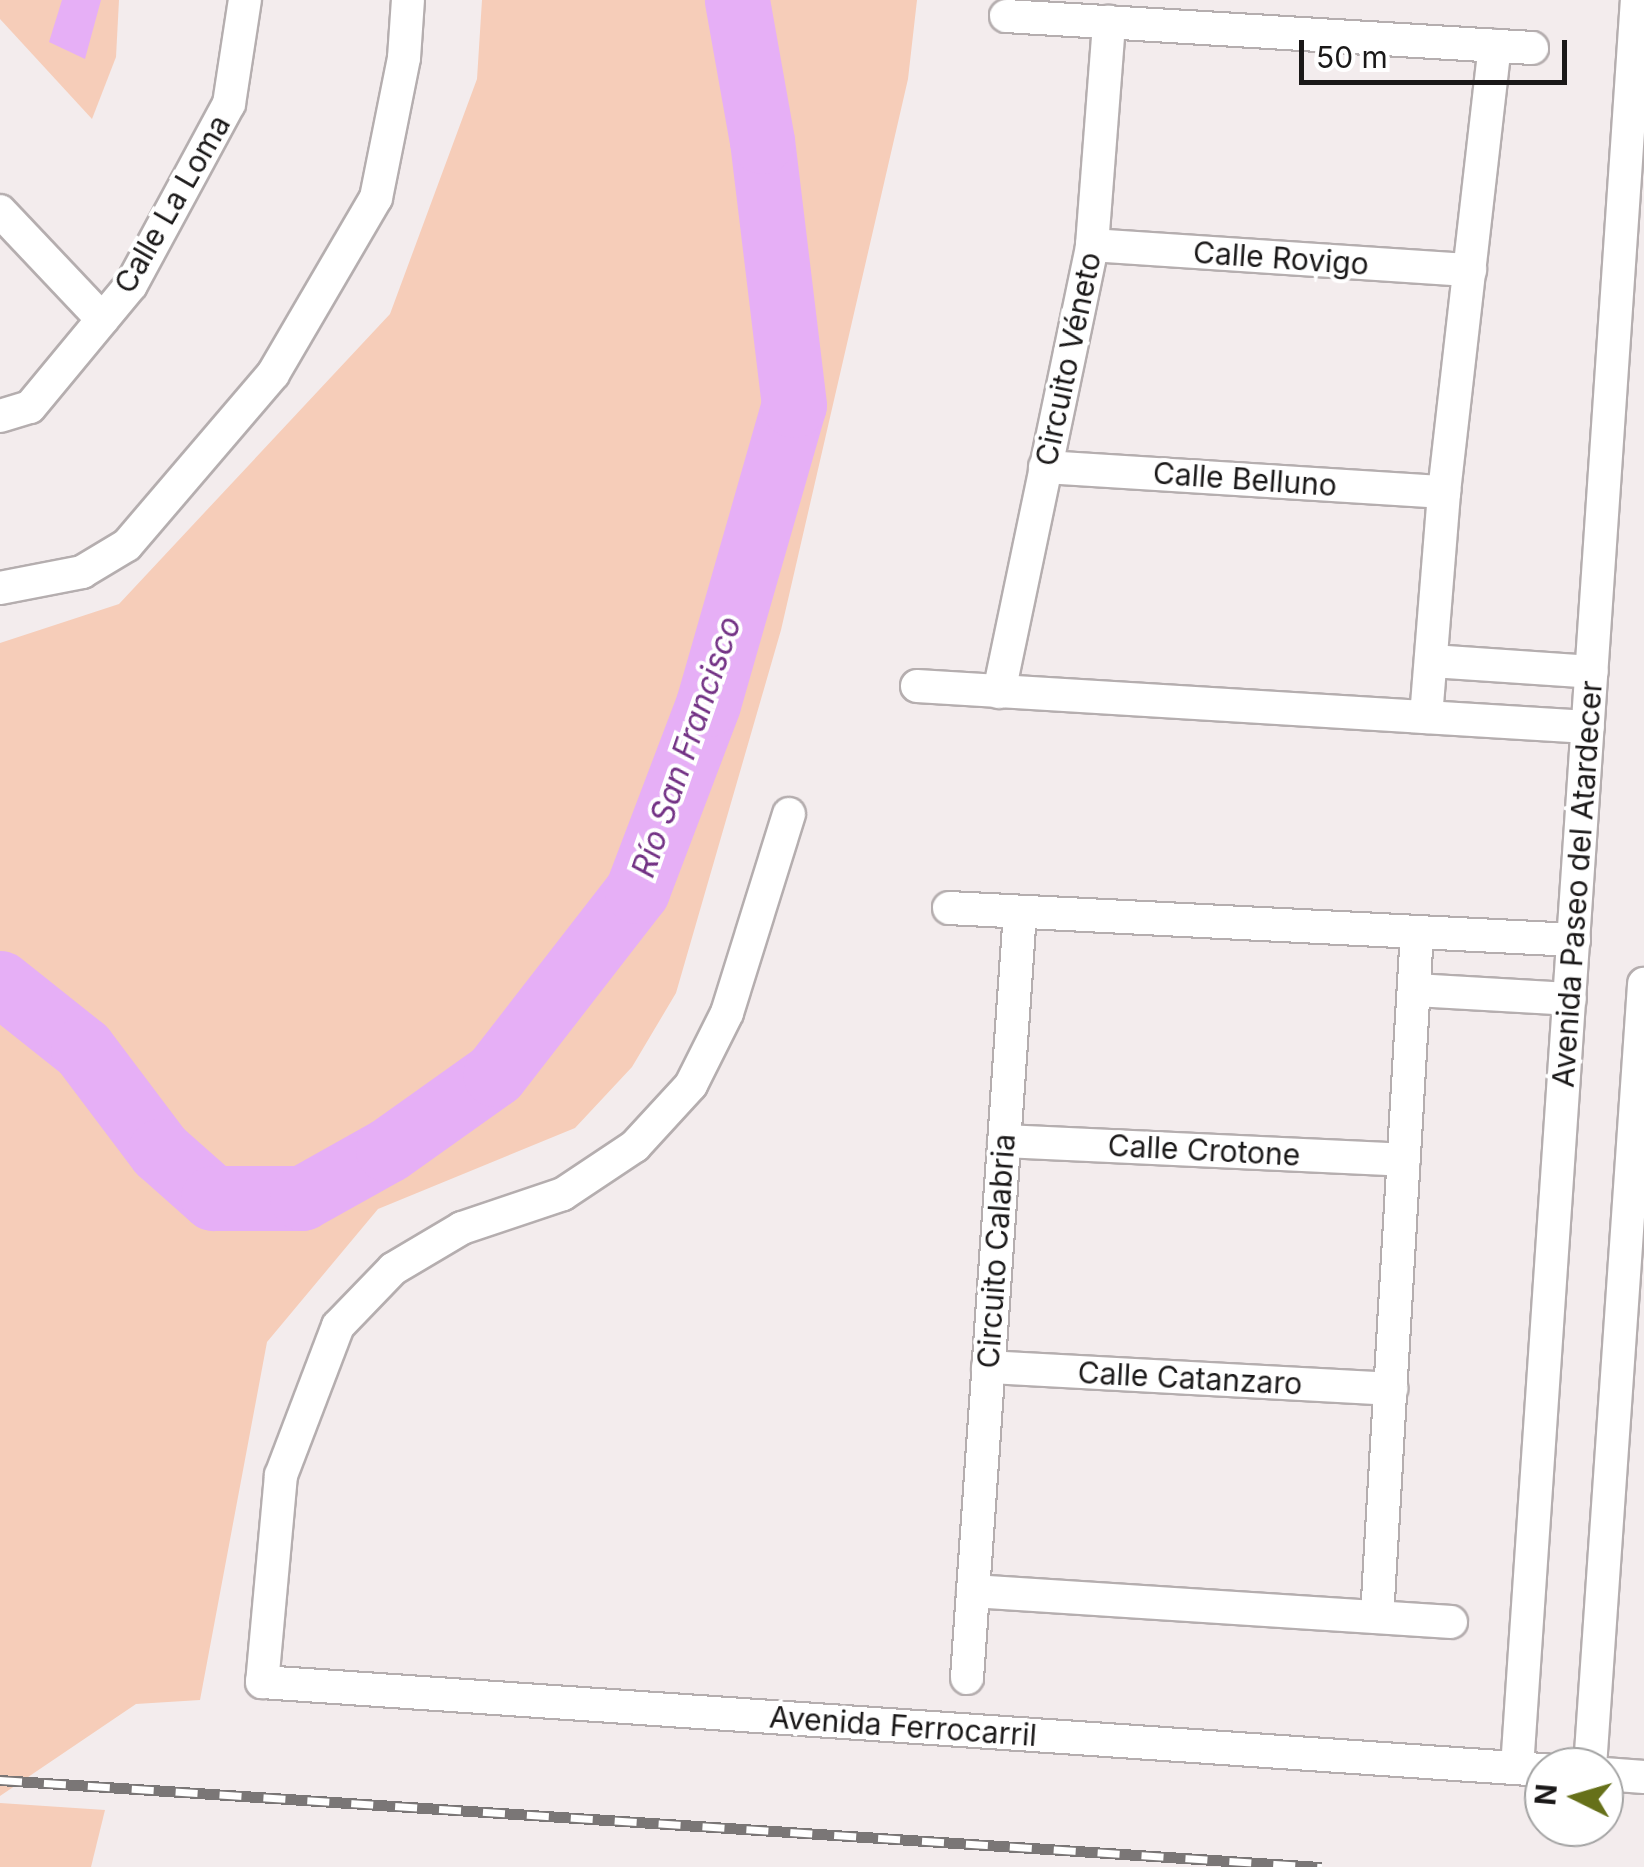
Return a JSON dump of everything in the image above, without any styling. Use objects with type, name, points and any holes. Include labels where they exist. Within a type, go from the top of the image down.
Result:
[{"type":"street","name":"Calle La Loma","points":[[0,416],[30,407],[131,285],[229,104],[245,0]]},
{"type":"street","points":[[0,588],[82,572],[127,545],[273,374],[376,198],[404,58],[408,0]]},
{"type":"street","name":"Avenida Paseo del Atardecer","points":[[1532,1747],[1570,999],[1588,727],[1632,251],[1638,0]]},
{"type":"street","points":[[1006,16],[1532,48]]},
{"type":"street","name":"Circuito Véneto","points":[[999,692],[1092,245],[1109,22]]},
{"type":"street","points":[[1426,717],[1444,492],[1495,46]]},
{"type":"street","points":[[0,211],[102,319]]},
{"type":"street","name":"Calle Rovigo","points":[[1092,245],[1470,270]]},
{"type":"street","name":"Calle Belluno","points":[[1045,467],[1444,492]]},
{"type":"street","points":[[1432,661],[1592,672]]},
{"type":"street","points":[[918,686],[1588,727]]},
{"type":"street","name":"Avenida Ferrocarril","points":[[790,814],[727,1013],[692,1085],[635,1146],[563,1194],[462,1228],[420,1252],[393,1269],[338,1326],[281,1475],[262,1682],[1524,1769]]},
{"type":"street","points":[[949,908],[1574,940]]},
{"type":"street","name":"Circuito Calabria","points":[[966,1678],[1020,912]]},
{"type":"street","points":[[1377,1617],[1417,932]]},
{"type":"street","points":[[1414,990],[1570,999]]},
{"type":"street","points":[[1591,1747],[1643,1001]]},
{"type":"street","name":"Calle Crotone","points":[[1004,1141],[1404,1160]]},
{"type":"street","name":"Calle Catanzaro","points":[[988,1367],[1391,1389]]},
{"type":"street","points":[[973,1591],[1451,1622]]},
{"type":"shaded area","points":[[0,0],[119,0],[116,57],[92,119],[0,19]]},
{"type":"shaded area","points":[[62,0],[101,0],[85,59],[49,42]]},
{"type":"shaded area","points":[[482,0],[917,0],[908,79],[781,630],[676,993],[632,1067],[575,1128],[378,1209],[267,1342],[200,1700],[136,1704],[0,1796],[0,643],[119,604],[390,314],[477,79]]},
{"type":"shaded area","points":[[0,1803],[105,1810],[91,1867],[0,1867]]},
{"type":"waterway","name":"Río San Francisco","points":[[0,983],[83,1049],[160,1151],[213,1198],[302,1198],[388,1150],[495,1074],[637,891],[708,704],[794,405],[762,141],[737,0]]},
{"type":"railway","points":[[0,1780],[1322,1867]]}]
